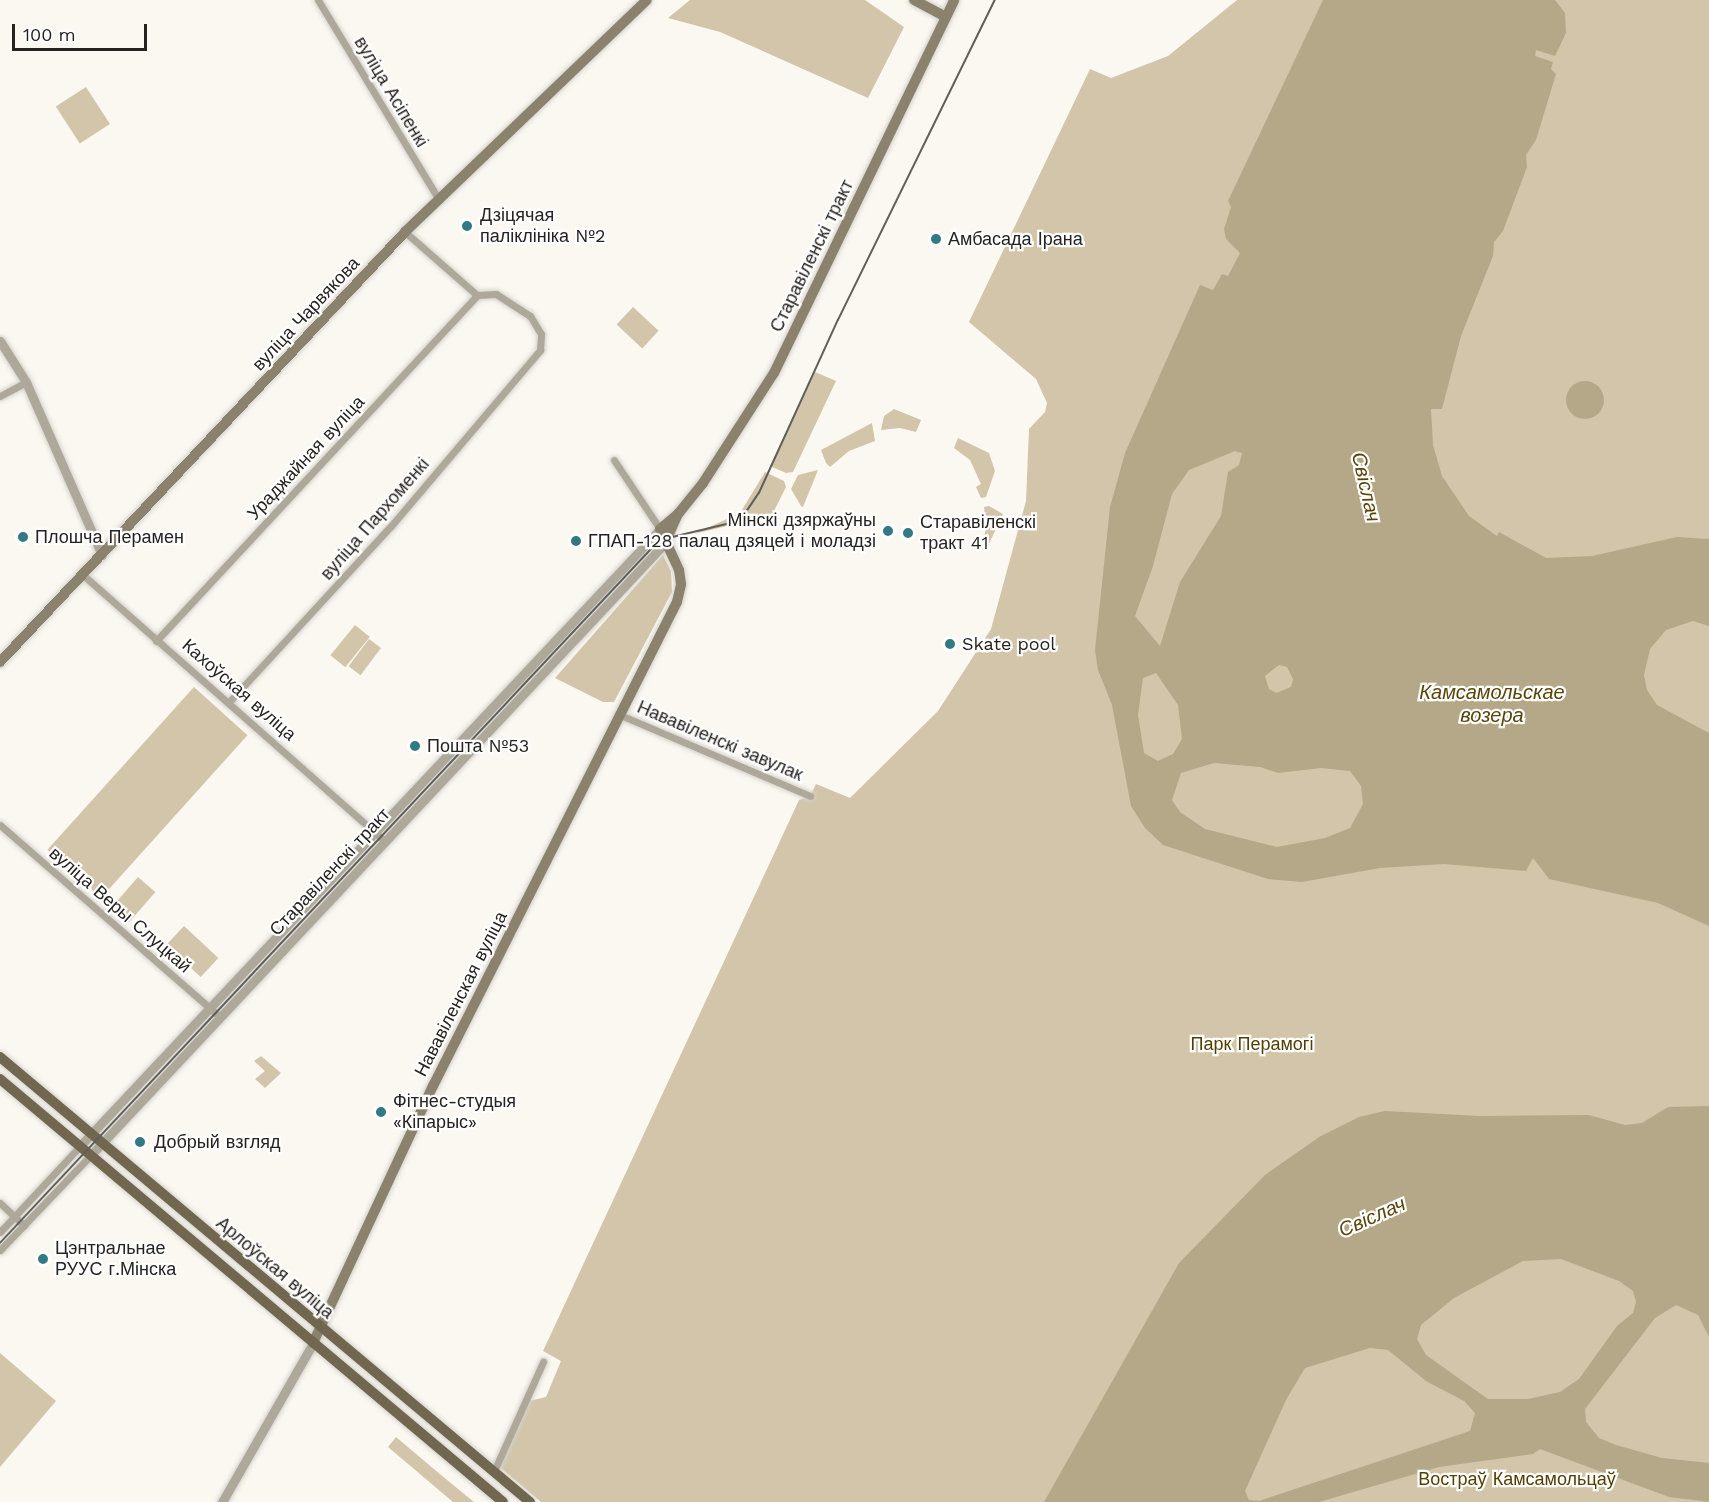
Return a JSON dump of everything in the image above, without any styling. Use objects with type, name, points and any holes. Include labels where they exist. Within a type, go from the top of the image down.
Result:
[{"type":"main road","name":"вуліца Чарвякова","points":[[0,662],[405,232],[647,0]]},
{"type":"main road","points":[[914,0],[946,17]]},
{"type":"main road","name":"Старавіленскі тракт","points":[[660,529],[678,514],[703,483],[774,373],[954,0]]},
{"type":"main road","name":"Старавіленскі тракт","points":[[665,543],[678,514]]},
{"type":"main road","name":"Нававіленская вуліца","points":[[313,1343],[394,1166],[680,592],[679,570],[660,529]]},
{"type":"main road","name":"Арлоўская вуліца","points":[[0,1057],[530,1502]]},
{"type":"main road","name":"Арлоўская вуліца","points":[[0,1079],[78,1148],[503,1502]]},
{"type":"main road","points":[[141,1199],[142,1186],[153,1186]]},
{"type":"street","name":"вуліца Асіпенкі","points":[[318,0],[439,200]]},
{"type":"street","points":[[405,232],[477,295]]},
{"type":"street","name":"вуліца Пархоменкі","points":[[228,703],[391,526],[540,350],[542,334],[530,316],[496,294],[477,295]]},
{"type":"street","name":"Ураджайная вуліца","points":[[156,641],[477,295]]},
{"type":"street","points":[[0,341],[26,382],[102,555]]},
{"type":"street","points":[[0,396],[26,382]]},
{"type":"street","points":[[614,460],[660,529]]},
{"type":"street","name":"Старавіленскі тракт","points":[[0,1232],[374,830],[660,529]]},
{"type":"street","name":"Старавіленскі тракт","points":[[0,1250],[103,1144],[384,840],[665,543]]},
{"type":"street","name":"Кахоўская вуліца","points":[[83,574],[156,641],[384,840]]},
{"type":"street","name":"Нававіленскі завулак","points":[[618,714],[810,796]]},
{"type":"street","name":"вуліца Веры Слуцкай","points":[[0,825],[220,1017]]},
{"type":"street","points":[[0,1203],[24,1225]]},
{"type":"street","name":"Нававіленская вуліца","points":[[222,1502],[313,1343]]},
{"type":"street","points":[[494,1471],[543,1362]]},
{"type":"green space","points":[[690,0],[865,0],[904,27],[868,98],[720,32],[668,18]]},
{"type":"green space","name":"Парк Перамогі","points":[[1237,0],[1709,0],[1709,1502],[541,1502],[497,1465],[525,1402],[546,1397],[561,1361],[543,1351],[799,800],[810,796],[816,784],[850,798],[938,711],[991,629],[1026,501],[1029,429],[1045,412],[1047,403],[1036,379],[969,322],[1090,69],[1111,78],[1168,56]]},
{"type":"green space","points":[[86,87],[110,124],[80,144],[56,107]]},
{"type":"green space","points":[[633,307],[659,331],[642,348],[617,325]]},
{"type":"green space","points":[[815,372],[836,381],[793,472],[786,473],[770,466]]},
{"type":"green space","points":[[894,409],[921,420],[916,432],[900,428],[881,430],[884,416]]},
{"type":"green space","points":[[872,423],[875,441],[849,451],[830,467],[826,463],[821,450]]},
{"type":"green space","points":[[958,438],[989,453],[995,471],[986,497],[981,498],[976,487],[981,484],[970,460],[954,448]]},
{"type":"green space","points":[[818,470],[803,507],[791,489],[798,475]]},
{"type":"green space","points":[[765,472],[784,481],[786,487],[772,515],[694,534],[740,513]]},
{"type":"green space","points":[[989,506],[1003,514],[986,550],[982,549],[986,527],[984,507]]},
{"type":"green space","points":[[663,555],[671,571],[672,592],[614,702],[603,702],[555,678]]},
{"type":"green space","points":[[355,625],[370,637],[345,667],[330,655]]},
{"type":"green space","points":[[369,639],[381,648],[361,675],[349,666]]},
{"type":"green space","points":[[194,687],[248,735],[101,898],[47,850]]},
{"type":"green space","points":[[138,877],[155,892],[129,922],[112,907]]},
{"type":"green space","points":[[184,926],[218,958],[201,977],[166,945]]},
{"type":"green space","points":[[261,1056],[281,1073],[265,1088],[255,1079],[265,1071],[254,1061]]},
{"type":"green space","points":[[0,1353],[56,1401],[0,1467]]},
{"type":"green space","points":[[396,1437],[474,1502],[453,1502],[388,1447]]},
{"type":"water","name":"Камсамольскае возера","points":[[1323,0],[1555,0],[1565,13],[1566,33],[1555,56],[1536,50],[1535,56],[1553,62],[1551,69],[1556,74],[1536,140],[1526,155],[1527,167],[1503,231],[1494,242],[1493,256],[1461,336],[1442,409],[1431,409],[1433,445],[1442,476],[1469,516],[1497,536],[1499,532],[1546,558],[1592,556],[1677,537],[1709,539],[1709,626],[1693,621],[1666,630],[1650,649],[1644,675],[1647,690],[1657,705],[1709,733],[1709,926],[1658,903],[1549,879],[1533,858],[1526,871],[1444,864],[1380,868],[1302,882],[1268,879],[1163,845],[1145,828],[1131,806],[1112,705],[1098,670],[1095,650],[1110,507],[1125,453],[1200,285],[1213,290],[1222,274],[1228,276],[1240,253],[1226,239],[1224,229],[1231,207],[1228,201]],"holes":[[[1235,451],[1242,453],[1239,465],[1228,472],[1221,516],[1180,582],[1160,646],[1135,616],[1153,566],[1172,494],[1189,470]],[[1279,665],[1287,667],[1293,679],[1291,687],[1276,693],[1269,689],[1265,676]],[[1156,673],[1178,705],[1182,739],[1173,754],[1158,761],[1144,753],[1138,715],[1143,678]],[[1214,763],[1260,767],[1278,773],[1321,768],[1350,771],[1361,786],[1363,804],[1350,828],[1325,838],[1277,847],[1205,829],[1180,812],[1172,800],[1181,773]]]},
{"type":"water","points":[[1585,381],[1599,386],[1604,400],[1599,414],[1585,419],[1571,414],[1566,400],[1571,386]]},
{"type":"water","name":"Свіслач","points":[[1709,1106],[1709,1337],[1698,1315],[1676,1305],[1655,1318],[1585,1409],[1586,1422],[1599,1438],[1616,1445],[1662,1458],[1709,1463],[1709,1502],[1669,1497],[1540,1449],[1533,1454],[1439,1467],[1319,1502],[1044,1502],[1179,1263],[1265,1175],[1319,1137],[1359,1117],[1385,1111],[1480,1116],[1589,1115],[1625,1125],[1642,1123],[1668,1107]],"holes":[[[1561,1259],[1619,1281],[1633,1291],[1636,1302],[1633,1313],[1617,1326],[1579,1379],[1560,1392],[1528,1399],[1488,1399],[1426,1355],[1417,1339],[1421,1325],[1454,1298],[1523,1261]],[[1370,1348],[1388,1350],[1426,1381],[1464,1401],[1475,1413],[1470,1431],[1259,1501],[1249,1500],[1245,1491],[1286,1400],[1305,1368]]]},
{"type":"tram line","points":[[0,1243],[651,549],[664,539],[727,524],[746,512],[759,493],[838,320],[995,0]]},
{"type":"place","name":"Дзіцячая паліклініка №2","points":[[467,226]]},
{"type":"place","name":"Амбасада Ірана","points":[[936,239]]},
{"type":"place","name":"Мінскі дзяржаўны палац дзяцей і моладзі","points":[[888,531]]},
{"type":"place","name":"Старавіленскі тракт 41","points":[[908,533]]},
{"type":"place","name":"Плошча Перамен","points":[[23,537]]},
{"type":"place","name":"ГПАП-128","points":[[576,541]]},
{"type":"place","name":"Skate pool","points":[[950,644]]},
{"type":"place","name":"Пошта №53","points":[[415,746]]},
{"type":"place","name":"Фітнес-студыя «Кіпарыс»","points":[[381,1112]]},
{"type":"place","name":"Добрый взгляд","points":[[140,1142]]},
{"type":"place","name":"Цэнтральнае РУУС г.Мінска","points":[[43,1259]]},
{"type":"park label","name":"Востраў Камсамольцаў","points":[[1517,1479]]}]
